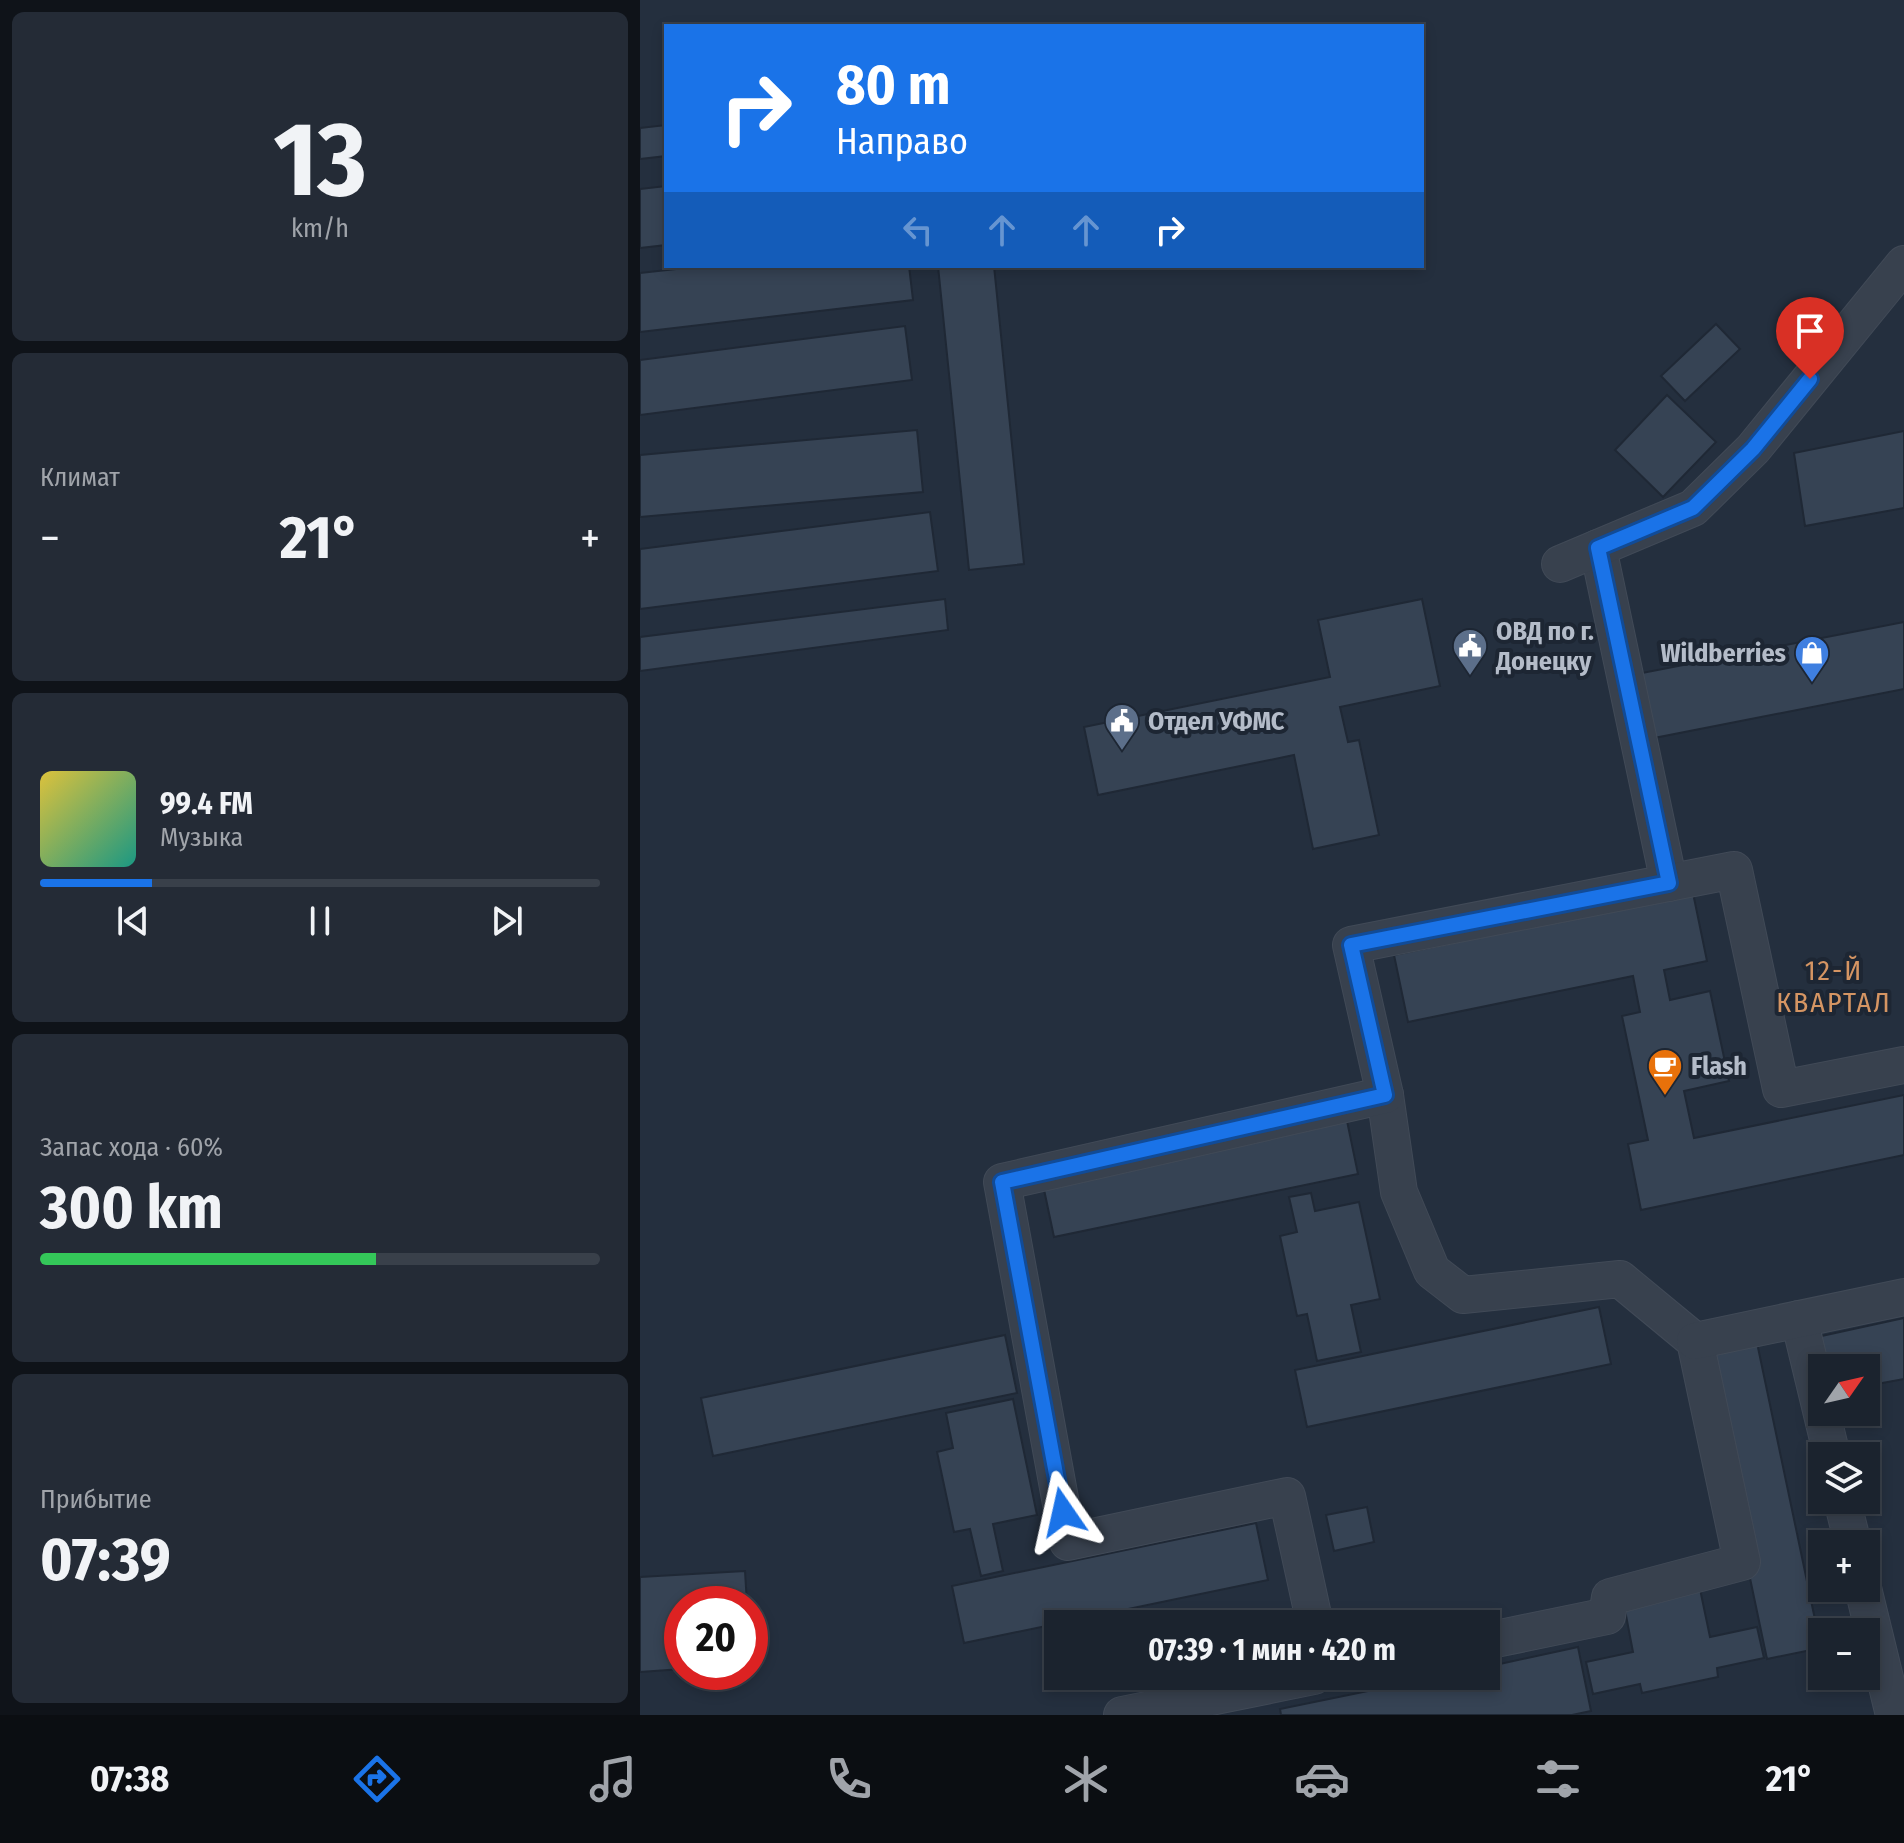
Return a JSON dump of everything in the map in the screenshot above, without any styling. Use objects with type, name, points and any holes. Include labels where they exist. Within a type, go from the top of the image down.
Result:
[{"type":"street","points":[[1560,564],[1693,508],[1753,449],[1904,264]]},
{"type":"street","points":[[1598,548],[1669,883]]},
{"type":"street","points":[[1500,1638],[1607,1616],[1610,1597],[1742,1562],[1695,1341],[1620,1279],[1463,1295],[1432,1271],[1399,1192],[1385,1095],[1351,945],[1734,870],[1781,1089],[1904,1065]]},
{"type":"street","points":[[1312,1610],[1287,1496],[1068,1542],[1002,1182],[1385,1095]]},
{"type":"street","points":[[1695,1341],[1904,1297]]},
{"type":"street","points":[[1799,1319],[1829,1442]]},
{"type":"street","points":[[1866,1602],[1894,1715]]},
{"type":"street","points":[[1122,1715],[1245,1703],[1278,1690]]},
{"type":"building","points":[[664,125],[664,156],[640,159],[640,128]]},
{"type":"building","points":[[664,186],[664,245],[640,248],[640,189]]},
{"type":"building","points":[[685,268],[909,268],[913,300],[640,332],[640,273]]},
{"type":"building","points":[[938,268],[994,268],[1024,564],[969,570]]},
{"type":"building","points":[[1716,324],[1740,349],[1685,401],[1661,376]]},
{"type":"building","points":[[905,326],[912,380],[640,415],[640,360]]},
{"type":"building","points":[[1667,395],[1716,442],[1663,497],[1615,450]]},
{"type":"building","points":[[917,430],[923,492],[640,517],[640,455]]},
{"type":"building","points":[[1904,431],[1904,508],[1805,526],[1794,453]]},
{"type":"building","points":[[930,512],[938,571],[640,609],[640,549]]},
{"type":"building","points":[[945,599],[948,630],[640,671],[640,637]]},
{"type":"building","points":[[1422,599],[1440,686],[1340,707],[1348,742],[1359,740],[1379,835],[1313,849],[1294,755],[1098,795],[1084,727],[1330,677],[1318,620]]},
{"type":"building","points":[[1904,622],[1904,689],[1654,738],[1642,673]]},
{"type":"building","points":[[1693,893],[1707,961],[1664,970],[1670,1000],[1710,991],[1729,1081],[1684,1091],[1694,1138],[1904,1095],[1904,1155],[1641,1210],[1628,1144],[1648,1140],[1622,1016],[1640,1012],[1633,976],[1408,1022],[1394,955]]},
{"type":"building","points":[[1346,1116],[1358,1174],[1054,1237],[1042,1180]]},
{"type":"building","points":[[1311,1193],[1315,1211],[1359,1202],[1380,1299],[1351,1305],[1361,1352],[1317,1361],[1307,1314],[1297,1316],[1280,1236],[1297,1232],[1289,1197]]},
{"type":"building","points":[[1599,1307],[1611,1364],[1307,1427],[1295,1370]]},
{"type":"building","points":[[1904,1318],[1904,1379],[1880,1383],[1880,1354],[1820,1354],[1817,1337]]},
{"type":"building","points":[[1005,1335],[1017,1393],[713,1456],[701,1398]]},
{"type":"building","points":[[1756,1338],[1808,1586],[1808,1602],[1811,1602],[1815,1618],[1808,1618],[1808,1651],[1767,1659],[1702,1350]]},
{"type":"building","points":[[1013,1399],[1037,1515],[993,1524],[1003,1571],[981,1576],[970,1529],[954,1532],[937,1452],[953,1448],[946,1413]]},
{"type":"building","points":[[1367,1507],[1374,1542],[1334,1551],[1326,1515]]},
{"type":"building","points":[[1256,1523],[1268,1580],[1123,1610],[1044,1610],[1044,1626],[964,1643],[952,1586]]},
{"type":"building","points":[[745,1571],[746,1586],[664,1586],[664,1670],[640,1672],[640,1577]]},
{"type":"building","points":[[1700,1589],[1710,1637],[1757,1627],[1764,1658],[1717,1668],[1718,1677],[1642,1693],[1640,1684],[1593,1694],[1586,1662],[1633,1652],[1624,1605]]},
{"type":"building","points":[[1578,1647],[1591,1711],[1572,1715],[1281,1715],[1280,1709],[1373,1690],[1500,1690],[1500,1664]]},
{"type":"place","name":"ОВД по г. Донецку","points":[[1470,677]]},
{"type":"place","name":"Wildberries","points":[[1812,684]]},
{"type":"place","name":"Отдел УФМС","points":[[1122,752]]},
{"type":"place","name":"Flash","points":[[1665,1097]]},
{"type":"district","name":"12-Й КВАРТАЛ","points":[[1834,986]]},
{"type":"route","points":[[1063,1512],[1002,1182],[1385,1095],[1351,945],[1669,883],[1598,548],[1693,508],[1753,449],[1810,379]]}]
